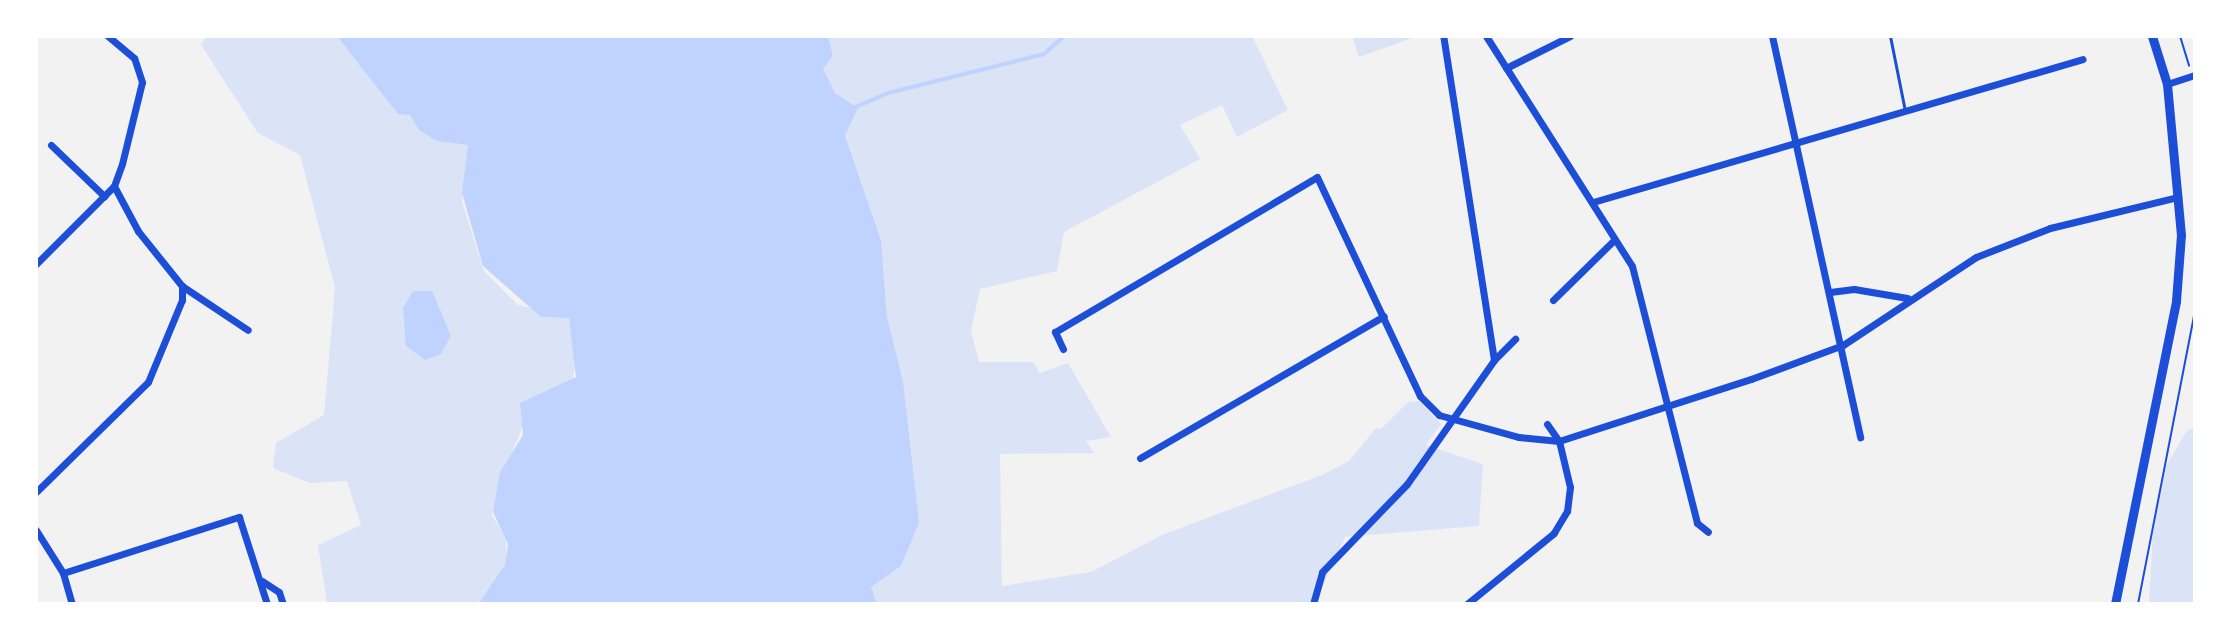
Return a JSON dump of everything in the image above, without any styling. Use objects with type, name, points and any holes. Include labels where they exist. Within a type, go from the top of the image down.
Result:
[{"type":"street","points":[[36,264],[114,186],[142,82],[134,58],[108,36]]},
{"type":"street","points":[[1443,36],[1494,360]]},
{"type":"street","points":[[1486,36],[1632,266],[1645,303],[1666,405],[1697,523],[1708,532]]},
{"type":"street","points":[[1506,68],[1570,36]]},
{"type":"street","points":[[1772,36],[1843,345],[1860,437]]},
{"type":"street","points":[[2115,604],[2176,301],[2178,197],[2167,84],[2152,36]]},
{"type":"street","points":[[1593,202],[2083,59]]},
{"type":"street","points":[[2167,84],[2194,76]]},
{"type":"street","points":[[51,145],[104,196]]},
{"type":"street","points":[[1063,349],[1055,332],[1317,177],[1420,396],[1439,415],[1519,437],[1559,441],[1843,345],[1907,298],[1976,257],[2050,228],[2178,197]]},
{"type":"street","points":[[114,186],[138,231],[182,286],[248,330]]},
{"type":"street","points":[[1553,300],[1614,240]]},
{"type":"street","points":[[36,492],[148,382],[162,357],[182,286]]},
{"type":"street","points":[[1830,292],[1854,289],[1907,298]]},
{"type":"street","points":[[1140,458],[1384,316]]},
{"type":"street","points":[[1313,604],[1322,572],[1407,484],[1494,360],[1515,339]]},
{"type":"street","points":[[1467,604],[1468,598],[1554,533],[1567,511],[1570,487],[1559,441],[1547,424]]},
{"type":"street","points":[[63,573],[239,517],[267,604]]},
{"type":"street","points":[[36,530],[63,573],[72,604]]},
{"type":"street","points":[[260,580],[279,592],[283,604]]},
{"type":"lane","points":[[1890,36],[1905,111]]},
{"type":"path","points":[[2180,36],[2194,76]]},
{"type":"path","points":[[2138,604],[2195,311]]},
{"type":"shaded area","points":[[207,36],[337,36],[465,119],[468,148],[462,202],[484,271],[518,305],[571,317],[582,330],[572,382],[522,428],[501,479],[492,515],[506,538],[506,560],[499,587],[475,604],[327,604],[318,545],[361,525],[347,481],[310,483],[273,468],[276,443],[324,415],[335,288],[300,155],[258,133],[201,45]]},
{"type":"shaded area","points":[[828,36],[1252,36],[1288,110],[1237,137],[1222,105],[1180,125],[1200,159],[1064,232],[1057,271],[980,289],[971,331],[979,362],[1033,362],[1040,373],[1068,363],[1111,437],[1086,441],[1094,453],[1000,454],[1002,586],[1091,572],[1162,535],[1322,475],[1349,461],[1376,428],[1381,429],[1408,402],[1419,401],[1441,424],[1426,445],[1483,464],[1479,526],[1345,537],[1314,604],[877,604],[871,587],[901,566],[919,523],[887,317],[881,240],[823,69],[833,56]]},
{"type":"shaded area","points":[[1352,36],[1418,36],[1359,57]]},
{"type":"shaded area","points":[[2195,426],[2195,604],[2149,604],[2153,531],[2166,466],[2186,432]]},
{"type":"water","points":[[337,36],[828,36],[833,56],[823,69],[835,93],[858,108],[845,135],[881,240],[887,317],[903,382],[919,523],[901,566],[871,587],[877,604],[478,604],[505,565],[508,544],[493,512],[500,472],[523,435],[520,403],[576,377],[569,318],[541,317],[483,266],[462,193],[468,145],[437,141],[419,130],[410,115],[398,114]]},
{"type":"water","points":[[413,291],[432,291],[451,336],[441,354],[425,360],[406,346],[403,308]]},
{"type":"waterway","points":[[853,108],[888,93],[1044,54],[1064,36]]}]
